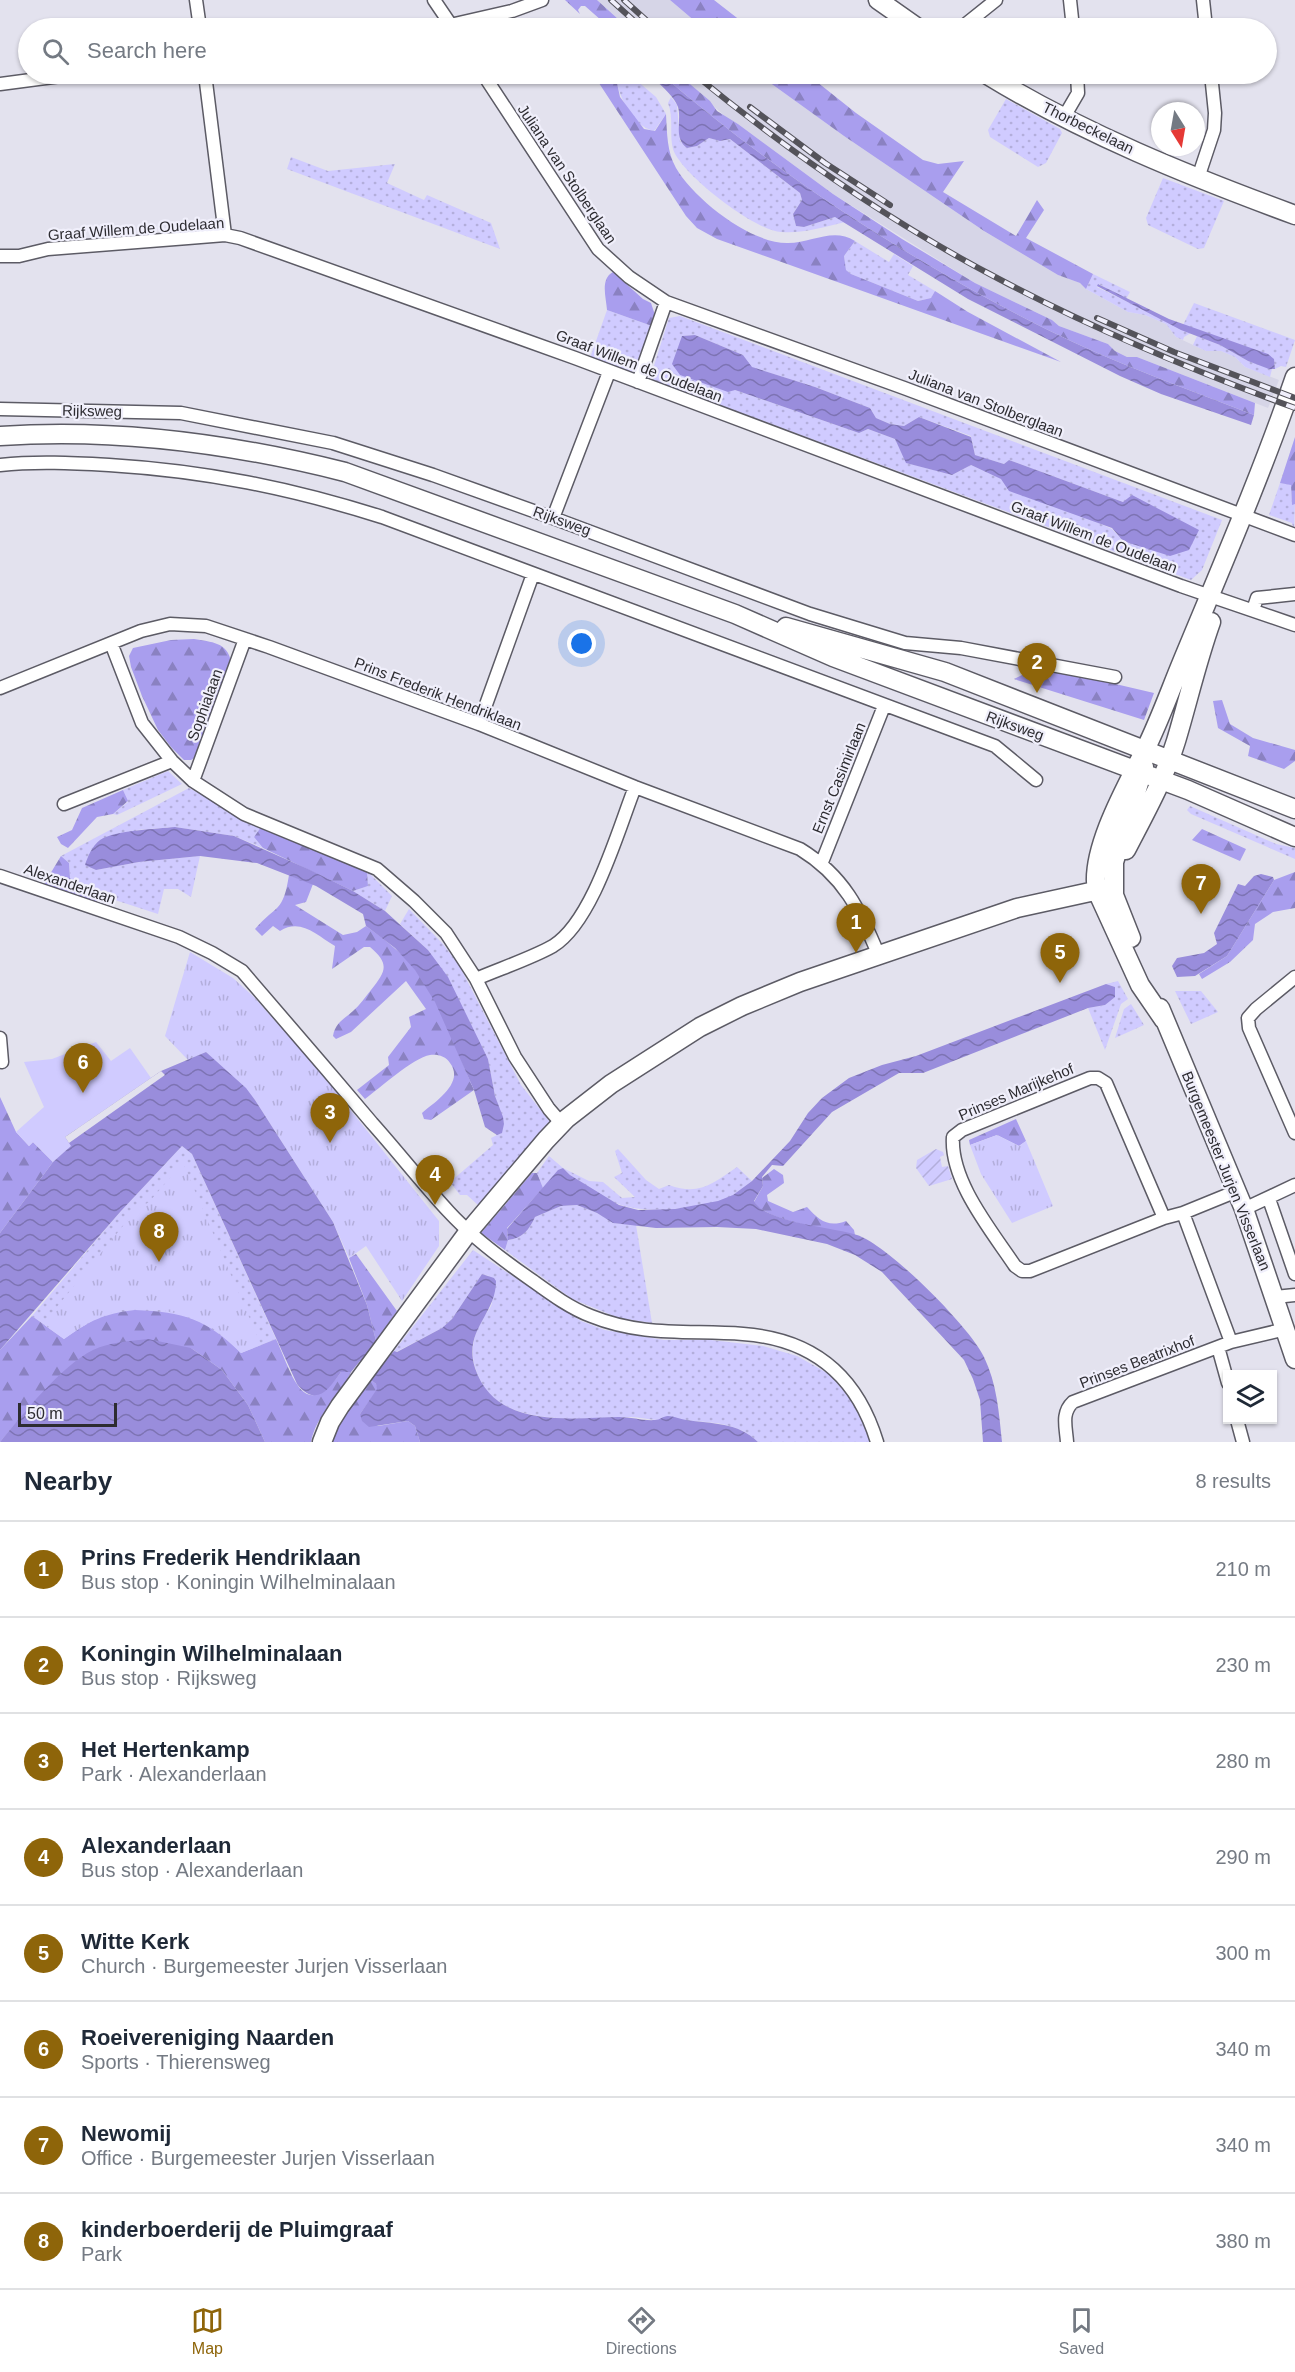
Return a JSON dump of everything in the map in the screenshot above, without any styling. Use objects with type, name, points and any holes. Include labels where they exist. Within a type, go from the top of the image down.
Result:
[{"type":"main road","points":[[879,0],[904,18]]},
{"type":"main road","name":"Thorbeckelaan","points":[[1004,84],[1064,117],[1164,165],[1295,215]]},
{"type":"main road","points":[[1247,516],[1295,377]]},
{"type":"main road","points":[[322,1442],[335,1414],[469,1231],[562,1124],[611,1084],[700,1027],[742,1006],[800,982],[1017,908],[1108,885],[1170,759],[1215,597],[1295,401]]},
{"type":"main road","name":"Rijksweg","points":[[0,435],[49,432],[125,436],[283,456],[345,472],[735,614],[844,661],[1237,810],[1295,837]]},
{"type":"main road","name":"Burgemeester Jurjen Visserlaan","points":[[1215,597],[1145,749],[1138,772],[1123,792],[1098,858],[1095,874],[1108,885],[1157,997],[1164,1020],[1244,1209],[1295,1359]]},
{"type":"main road","name":"Rijksweg","points":[[735,614],[925,666],[1145,749],[1295,809]]},
{"type":"street","points":[[196,0],[199,18]]},
{"type":"street","points":[[434,0],[446,18]]},
{"type":"street","points":[[487,18],[542,0]]},
{"type":"street","points":[[974,18],[996,0]]},
{"type":"street","points":[[1070,0],[1072,18]]},
{"type":"street","points":[[1203,0],[1205,18]]},
{"type":"street","points":[[0,84],[18,82]]},
{"type":"street","points":[[206,84],[225,235]]},
{"type":"street","name":"Juliana van Stolberglaan","points":[[490,84],[598,249],[629,277],[666,302],[904,388],[1295,535]]},
{"type":"street","points":[[1064,117],[1078,93],[1078,84]]},
{"type":"street","points":[[1198,178],[1214,130],[1212,84]]},
{"type":"street","name":"Graaf Willem de Oudelaan","points":[[0,256],[18,256],[48,249],[225,235],[240,238],[427,304],[1295,625]]},
{"type":"street","points":[[638,382],[666,302]]},
{"type":"street","points":[[553,518],[609,372]]},
{"type":"street","name":"Rijksweg","points":[[0,409],[181,413],[333,443],[433,475],[553,518],[810,614],[905,643],[961,648],[1115,677]]},
{"type":"street","name":"Rijksweg","points":[[0,465],[69,462],[171,469],[248,481],[330,501],[382,517],[995,746],[1036,780]]},
{"type":"street","points":[[479,724],[533,574]]},
{"type":"street","points":[[1253,610],[1257,598],[1295,594]]},
{"type":"street","name":"Prins Frederik Hendriklaan","points":[[0,688],[141,631],[170,624],[206,626],[479,724],[635,787],[800,849],[822,862],[851,895],[879,956]]},
{"type":"street","name":"Sophialaan","points":[[193,781],[245,639]]},
{"type":"street","points":[[111,643],[142,723],[172,761],[193,781],[244,814],[377,869],[446,933],[476,978],[515,1057],[549,1109],[562,1124]]},
{"type":"street","name":"Ernst Casimirlaan","points":[[822,862],[884,706]]},
{"type":"street","points":[[64,804],[172,761]]},
{"type":"street","points":[[476,978],[554,945],[575,923],[591,901],[635,787]]},
{"type":"street","name":"Alexanderlaan","points":[[0,876],[179,937],[242,971],[449,1213],[515,1268],[554,1296],[590,1316],[650,1332],[744,1334],[777,1339],[813,1353],[852,1386],[869,1417],[877,1442]]},
{"type":"street","points":[[1295,977],[1248,1018],[1249,1028],[1295,1132]]},
{"type":"street","points":[[0,1038],[2,1062]]},
{"type":"street","name":"Prinses Marijkehof","points":[[1164,1218],[1106,1083],[1098,1078],[1090,1078],[962,1130],[953,1137],[953,1147],[967,1194],[1015,1266],[1022,1271],[1030,1270],[1237,1191]]},
{"type":"street","points":[[1244,1209],[1295,1185]]},
{"type":"street","name":"Burgemeester Jurjen Visserlaan","points":[[1269,1199],[1295,1274]]},
{"type":"street","points":[[1183,1213],[1231,1342]]},
{"type":"street","points":[[1275,1297],[1295,1295]]},
{"type":"street","name":"Prinses Beatrixhof","points":[[1067,1442],[1064,1415],[1073,1402],[1231,1342],[1286,1329]]},
{"type":"street","name":"Prinses Beatrixhof","points":[[1218,1347],[1224,1370]]},
{"type":"street","points":[[1238,1424],[1243,1442]]},
{"type":"shaded area","points":[[597,0],[670,0],[691,18],[617,18]]},
{"type":"shaded area","points":[[689,84],[772,84],[984,231],[1058,275],[1080,283],[1086,289],[1128,312],[1145,315],[1166,324],[1176,337],[1206,351],[1221,351],[1235,357],[1245,367],[1279,380],[1268,408],[1137,357],[1127,357],[1115,351],[1108,344],[1059,326],[1052,320],[975,283],[833,194],[728,119]]},
{"type":"green space","points":[[565,0],[597,0],[617,18],[599,18],[585,6],[581,6],[578,10],[580,14]]},
{"type":"green space","points":[[670,0],[714,0],[737,18],[691,18]]},
{"type":"green space","points":[[600,84],[617,84],[620,97],[644,129],[655,131],[666,114],[669,149],[676,168],[684,180],[710,206],[741,228],[757,236],[788,243],[830,235],[847,237],[855,241],[844,256],[846,270],[851,274],[918,301],[931,298],[935,291],[968,312],[1061,362],[717,239],[697,228],[686,216]]},
{"type":"green space","points":[[617,84],[641,84],[656,97],[666,114],[654,131],[639,123],[627,108]]},
{"type":"green space","points":[[673,84],[690,84],[710,101],[717,111],[833,194],[975,283],[1052,320],[1059,326],[1108,344],[1115,351],[1127,357],[1137,357],[1255,403],[1254,415],[1150,375],[1073,342],[946,275],[798,181]]},
{"type":"green space","points":[[772,84],[820,84],[923,160],[938,164],[964,161],[943,192],[1016,236],[1037,200],[1044,210],[1026,238],[1093,274],[1086,289],[1080,283],[1058,275],[984,231]]},
{"type":"green space","points":[[671,97],[677,105],[680,141],[687,148],[697,146],[709,138],[720,141],[730,139],[800,193],[802,200],[793,214],[796,226],[804,227],[835,217],[845,222],[805,231],[781,232],[769,229],[737,212],[703,186],[689,172],[673,149],[668,103]]},
{"type":"green space","points":[[1006,99],[1060,129],[1062,133],[1046,163],[1038,167],[990,137],[988,130]]},
{"type":"green space","points":[[291,157],[328,171],[395,164],[387,183],[424,200],[427,195],[491,223],[500,249],[287,169]]},
{"type":"green space","points":[[1163,178],[1224,201],[1204,248],[1198,249],[1148,225],[1146,218]]},
{"type":"green space","points":[[855,241],[889,262],[894,254],[913,266],[908,275],[935,291],[931,298],[918,301],[851,274],[846,270],[844,256]]},
{"type":"green space","points":[[613,272],[643,299],[651,303],[655,315],[652,326],[607,310],[605,284],[606,279]]},
{"type":"green space","points":[[1093,274],[1130,292],[1126,299],[1099,284],[1097,287],[1191,333],[1183,340],[1176,337],[1166,324],[1145,315],[1128,312],[1086,289]]},
{"type":"green space","points":[[1194,303],[1295,340],[1286,367],[1281,366],[1275,369],[1275,364],[1205,332],[1183,325]]},
{"type":"green space","points":[[607,310],[652,326],[634,371],[628,372],[590,358]]},
{"type":"green space","points":[[680,316],[1222,520],[1202,570],[1191,580],[653,380],[652,372],[669,318]],"holes":[[[695,335],[743,355],[751,367],[815,387],[870,408],[876,418],[890,424],[904,426],[919,417],[971,436],[975,455],[1004,464],[1009,460],[1123,502],[1123,541],[1112,529],[971,465],[952,475],[907,463],[895,439],[868,429],[859,433],[735,390],[682,336]]]},
{"type":"green space","points":[[1197,336],[1220,345],[1248,361],[1272,369],[1270,377],[1245,367],[1235,357],[1221,351],[1206,351],[1193,345]]},
{"type":"green space","points":[[1295,437],[1295,504],[1292,505],[1291,485],[1280,483]]},
{"type":"green space","points":[[1280,483],[1291,484],[1292,504],[1295,504],[1294,531],[1292,523],[1269,515]]},
{"type":"green space","points":[[194,639],[218,644],[226,650],[231,662],[196,757],[184,760],[158,730],[142,696],[129,656],[133,648],[171,640]]},
{"type":"green space","points":[[1047,668],[1154,693],[1144,720],[1014,679],[1030,671]]},
{"type":"green space","points":[[1222,700],[1230,724],[1253,738],[1295,750],[1295,761],[1284,769],[1248,756],[1250,746],[1218,728],[1213,701]]},
{"type":"green space","points":[[168,771],[182,784],[117,815],[113,814],[128,802],[123,790]]},
{"type":"green space","points":[[189,788],[261,827],[254,837],[263,848],[234,836],[175,827],[137,830],[85,864],[96,870],[139,862],[200,856],[191,897],[178,889],[164,889],[158,914],[75,887],[70,878],[69,863],[61,856]]},
{"type":"green space","points":[[123,790],[128,801],[113,814],[97,817],[68,848],[61,844],[57,837],[72,830],[82,808]]},
{"type":"green space","points":[[1190,806],[1276,844],[1295,848],[1295,859],[1191,814],[1187,810]]},
{"type":"green space","points":[[261,827],[367,871],[368,886],[353,891],[263,848],[254,837]]},
{"type":"green space","points":[[1202,829],[1246,849],[1240,861],[1192,840]]},
{"type":"green space","points":[[61,856],[69,863],[70,878],[75,886],[101,895],[96,903],[44,884]]},
{"type":"green space","points":[[367,871],[392,896],[385,911],[353,891],[368,886]]},
{"type":"green space","points":[[1295,872],[1295,908],[1273,912],[1255,924],[1253,940],[1230,962],[1202,979],[1199,974],[1227,956],[1274,880]]},
{"type":"green space","points":[[289,875],[313,884],[306,902],[295,905],[343,935],[357,932],[366,926],[392,946],[415,969],[441,1012],[474,1090],[431,1120],[424,1119],[422,1113],[441,1098],[454,1078],[454,1070],[446,1059],[430,1055],[406,1067],[365,1099],[357,1090],[389,1065],[388,1057],[411,1027],[409,1017],[426,1009],[406,981],[351,1032],[336,1039],[333,1036],[336,1028],[358,1006],[376,983],[383,973],[383,963],[370,947],[364,947],[332,969],[335,946],[302,927],[288,927],[280,931],[273,926],[262,936],[255,929],[278,907],[284,896]]},
{"type":"green space","points":[[409,909],[442,943],[459,965],[521,1085],[550,1122],[549,1130],[479,1206],[467,1195],[460,1195],[450,1182],[493,1145],[491,1138],[497,1135],[504,1124],[495,1096],[488,1059],[428,950],[400,924]]},
{"type":"green space","points":[[190,952],[233,978],[254,997],[317,1068],[439,1221],[439,1246],[402,1301],[366,1246],[349,1258],[333,1222],[255,1100],[206,1052],[188,1060],[165,1036]]},
{"type":"green space","points":[[1118,981],[1128,999],[1121,1004],[1105,1050],[1088,1008],[1105,1005],[1115,987],[1106,984]]},
{"type":"green space","points":[[1175,991],[1201,991],[1218,1012],[1191,1024]]},
{"type":"green space","points":[[1131,1004],[1144,1025],[1115,1038],[1124,1009]]},
{"type":"green space","points":[[96,1042],[111,1061],[130,1048],[151,1078],[65,1137],[72,1146],[53,1162],[33,1142],[29,1146],[16,1132],[44,1107],[24,1062],[52,1059]]},
{"type":"green space","points":[[0,1097],[16,1132],[29,1146],[33,1142],[53,1162],[0,1233]]},
{"type":"green space","points":[[1016,1119],[1026,1141],[1019,1146],[997,1135],[970,1145],[969,1140]]},
{"type":"green space","points":[[997,1135],[1019,1146],[1026,1141],[1053,1206],[1012,1223],[981,1174],[970,1145]]},
{"type":"green space","points":[[182,1146],[192,1154],[276,1339],[241,1353],[64,1339],[32,1316],[121,1211]]},
{"type":"green space","points":[[618,1149],[646,1180],[659,1189],[669,1185],[697,1189],[720,1179],[737,1167],[752,1181],[734,1195],[710,1204],[678,1209],[646,1209],[632,1208],[608,1199],[563,1168],[589,1181],[603,1182],[622,1198],[635,1197],[614,1177],[622,1173],[615,1151]]},
{"type":"green space","points":[[936,1149],[943,1152],[944,1155],[940,1157],[942,1167],[948,1166],[952,1179],[929,1186],[916,1168],[917,1160]]},
{"type":"green space","points":[[549,1156],[563,1168],[543,1188],[537,1173]]},
{"type":"green space","points":[[183,1163],[261,1345],[241,1353],[224,1336],[209,1326],[180,1315],[149,1309],[118,1311],[104,1315],[64,1339],[43,1324],[136,1210],[149,1202]]},
{"type":"green space","points":[[774,1169],[783,1175],[784,1183],[767,1195],[768,1201],[793,1212],[807,1207],[824,1222],[834,1224],[846,1221],[854,1230],[855,1235],[800,1224],[761,1209],[754,1202],[763,1186],[762,1178]]},
{"type":"green space","points":[[532,1173],[537,1173],[543,1188],[507,1228],[508,1240],[505,1250],[481,1233]]},
{"type":"green space","points":[[577,1205],[614,1223],[636,1225],[652,1323],[619,1318],[572,1299],[505,1250],[508,1240],[525,1233],[535,1217],[561,1206]]},
{"type":"green space","points":[[473,1250],[581,1321],[605,1330],[664,1340],[711,1340],[763,1346],[797,1356],[829,1374],[851,1399],[864,1423],[870,1442],[758,1442],[736,1428],[711,1422],[631,1417],[564,1418],[519,1411],[500,1402],[485,1388],[475,1367],[473,1348],[475,1336],[492,1303],[489,1276],[482,1274],[452,1319],[442,1328],[394,1351]]},
{"type":"green space","points":[[356,1254],[397,1311],[376,1341],[367,1305],[349,1258]]},
{"type":"green space","points":[[135,1310],[167,1313],[193,1320],[217,1332],[241,1353],[276,1339],[294,1379],[308,1394],[317,1394],[328,1387],[341,1372],[351,1372],[323,1414],[311,1442],[265,1442],[248,1405],[222,1370],[191,1348],[32,1404],[0,1442],[0,1350],[32,1316],[64,1339],[98,1319]]},
{"type":"green space","points":[[371,1380],[378,1389],[360,1414],[378,1426],[408,1421],[415,1426],[420,1442],[332,1442],[339,1420]]},
{"type":"water","points":[[659,84],[673,84],[751,147],[798,181],[946,275],[1073,342],[1150,375],[1254,415],[1251,425],[1161,394],[1120,376],[968,299],[835,217],[804,227],[796,226],[793,214],[802,200],[800,193],[730,139],[720,141],[709,138],[697,146],[687,148],[680,139],[678,107]]},
{"type":"water","points":[[1098,284],[1169,319],[1268,354],[1274,359],[1275,369],[1248,361],[1220,345],[1181,330],[1097,286]]},
{"type":"water","points":[[695,335],[743,355],[752,367],[870,408],[876,418],[890,424],[904,426],[919,417],[971,437],[975,455],[1004,464],[1009,460],[1123,502],[1132,495],[1199,530],[1189,550],[1170,556],[1123,541],[1112,528],[1009,491],[1001,479],[971,465],[952,475],[906,463],[895,439],[868,429],[859,433],[735,390],[728,392],[680,375],[672,364],[682,336]]},
{"type":"water","points":[[175,827],[234,836],[308,869],[353,891],[385,911],[428,950],[448,977],[488,1059],[495,1096],[503,1117],[502,1133],[497,1135],[485,1127],[474,1090],[435,1002],[415,970],[395,948],[366,926],[363,914],[316,886],[257,863],[200,856],[139,862],[96,870],[85,865],[95,845],[107,837],[126,832]]},
{"type":"water","points":[[1261,874],[1273,877],[1274,880],[1227,956],[1195,976],[1177,977],[1172,966],[1177,958],[1204,953],[1217,944],[1214,933],[1238,884],[1245,886],[1254,876]]},
{"type":"water","points":[[1106,984],[1115,987],[1115,997],[1105,1005],[1088,1008],[923,1073],[899,1073],[832,1112],[783,1166],[772,1165],[762,1177],[763,1186],[754,1201],[761,1208],[786,1219],[846,1232],[871,1242],[927,1289],[963,1327],[984,1357],[995,1388],[1002,1442],[983,1442],[980,1400],[964,1360],[882,1272],[855,1255],[827,1244],[756,1229],[656,1228],[613,1223],[577,1205],[561,1206],[535,1217],[525,1233],[508,1240],[507,1229],[558,1170],[563,1168],[570,1175],[619,1205],[638,1210],[675,1209],[718,1201],[733,1195],[752,1181],[790,1141],[808,1113],[822,1098],[849,1078],[882,1065],[916,1056]]},
{"type":"water","points":[[206,1052],[246,1088],[255,1100],[333,1222],[367,1305],[376,1341],[368,1351],[384,1362],[394,1351],[397,1352],[442,1328],[452,1319],[482,1274],[494,1278],[495,1293],[476,1333],[472,1355],[475,1368],[485,1388],[499,1402],[516,1411],[557,1418],[619,1417],[657,1420],[670,1416],[733,1427],[750,1435],[758,1442],[420,1442],[415,1426],[408,1421],[369,1427],[362,1421],[360,1414],[377,1389],[376,1384],[371,1380],[376,1372],[360,1361],[351,1372],[341,1372],[326,1390],[316,1395],[304,1391],[297,1384],[192,1154],[182,1146],[121,1211],[0,1350],[0,1233],[53,1162],[71,1146],[65,1137],[161,1071]]},
{"type":"water","points":[[148,1339],[191,1348],[222,1370],[248,1405],[265,1442],[0,1442],[43,1392],[81,1357],[106,1345]]},
{"type":"pier","points":[[161,1071],[165,1075],[69,1143],[65,1137]]},
{"type":"railway","points":[[611,0],[631,18]]},
{"type":"railway","points":[[624,0],[644,18]]},
{"type":"railway","points":[[706,84],[766,131],[841,184],[958,257],[1035,298],[1108,332],[1295,408]]},
{"type":"railway","points":[[750,107],[825,163],[890,205]]},
{"type":"railway","points":[[1097,318],[1174,352],[1295,398]]},
{"type":"place","name":"Koningin Wilhelminalaan","points":[[1037,693]]},
{"type":"place","name":"Newomij","points":[[1201,914]]},
{"type":"place","name":"Prins Frederik Hendriklaan","points":[[856,953]]},
{"type":"place","name":"Witte Kerk","points":[[1060,983]]},
{"type":"place","name":"Roeivereniging Naarden","points":[[83,1093]]},
{"type":"place","name":"Het Hertenkamp","points":[[330,1143]]},
{"type":"place","name":"Alexanderlaan","points":[[435,1205]]},
{"type":"place","name":"kinderboerderij de Pluimgraaf","points":[[159,1262]]}]
